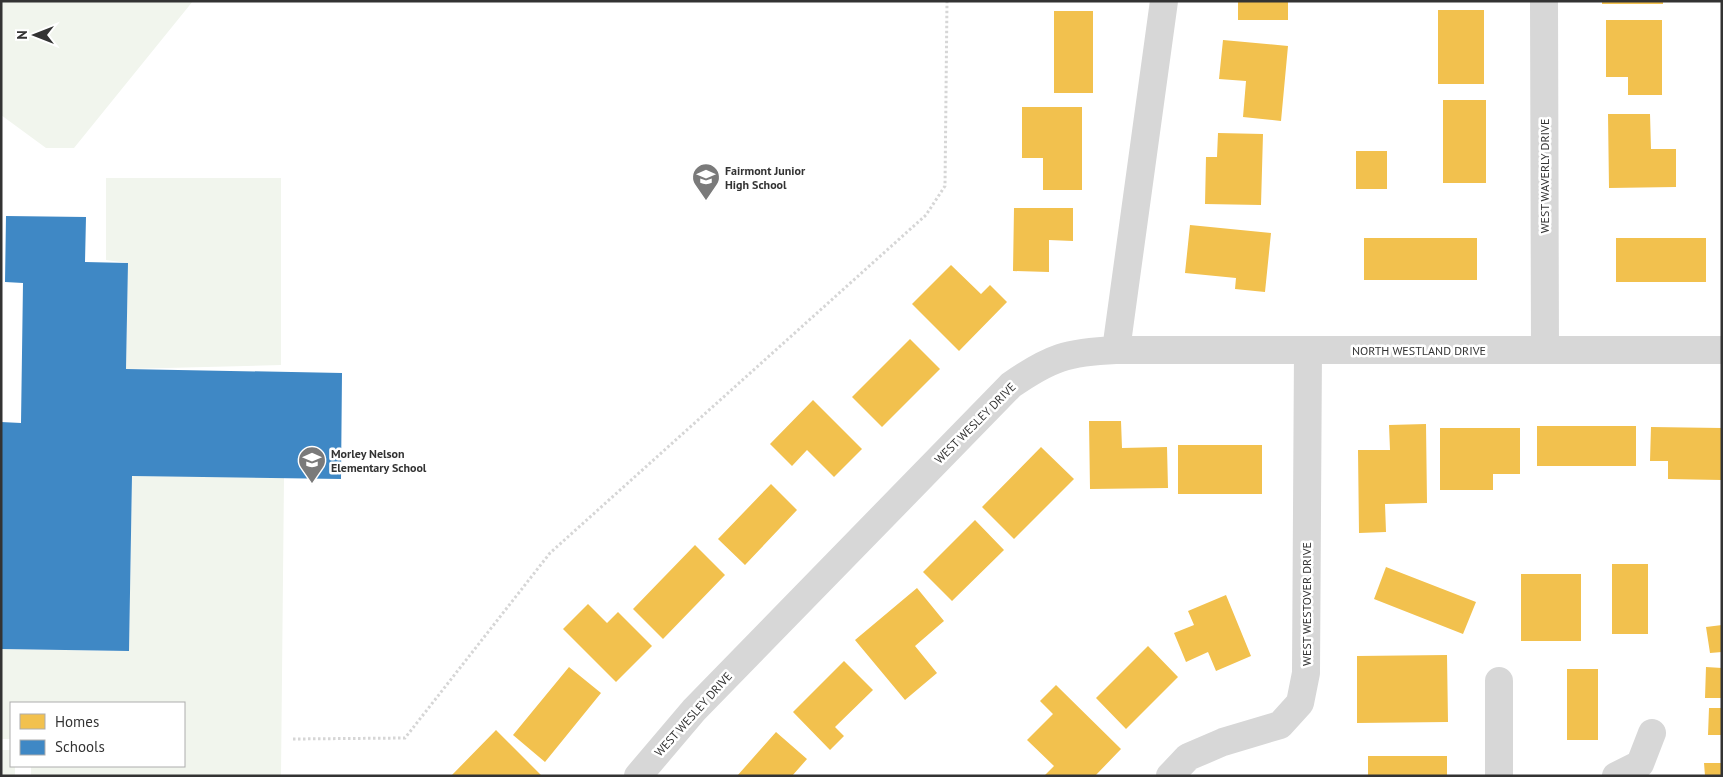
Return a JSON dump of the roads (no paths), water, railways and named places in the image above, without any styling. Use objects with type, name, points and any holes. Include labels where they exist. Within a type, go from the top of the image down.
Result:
[{"type":"street","points":[[1116,350],[1164,1]]},
{"type":"street","name":"WEST WAVERLY DRIVE","points":[[1544,1],[1545,350]]},
{"type":"street","name":"NORTH WESTLAND DRIVE","points":[[1116,350],[1722,350]]},
{"type":"street","name":"WEST WESLEY DRIVE","points":[[638,776],[694,710],[1011,385],[1041,364],[1049,361],[1080,351],[1116,350]]},
{"type":"street","name":"WEST WESTOVER DRIVE","points":[[1170,776],[1188,757],[1223,742],[1280,725],[1300,703],[1306,673],[1308,350]]},
{"type":"street","points":[[1499,681],[1499,776]]},
{"type":"street","points":[[1616,776],[1640,764],[1652,733]]},
{"type":"place","name":"Fairmont Junior High School","points":[[706,201]]},
{"type":"place","name":"Morley Nelson Elementary School","points":[[312,484]]}]
